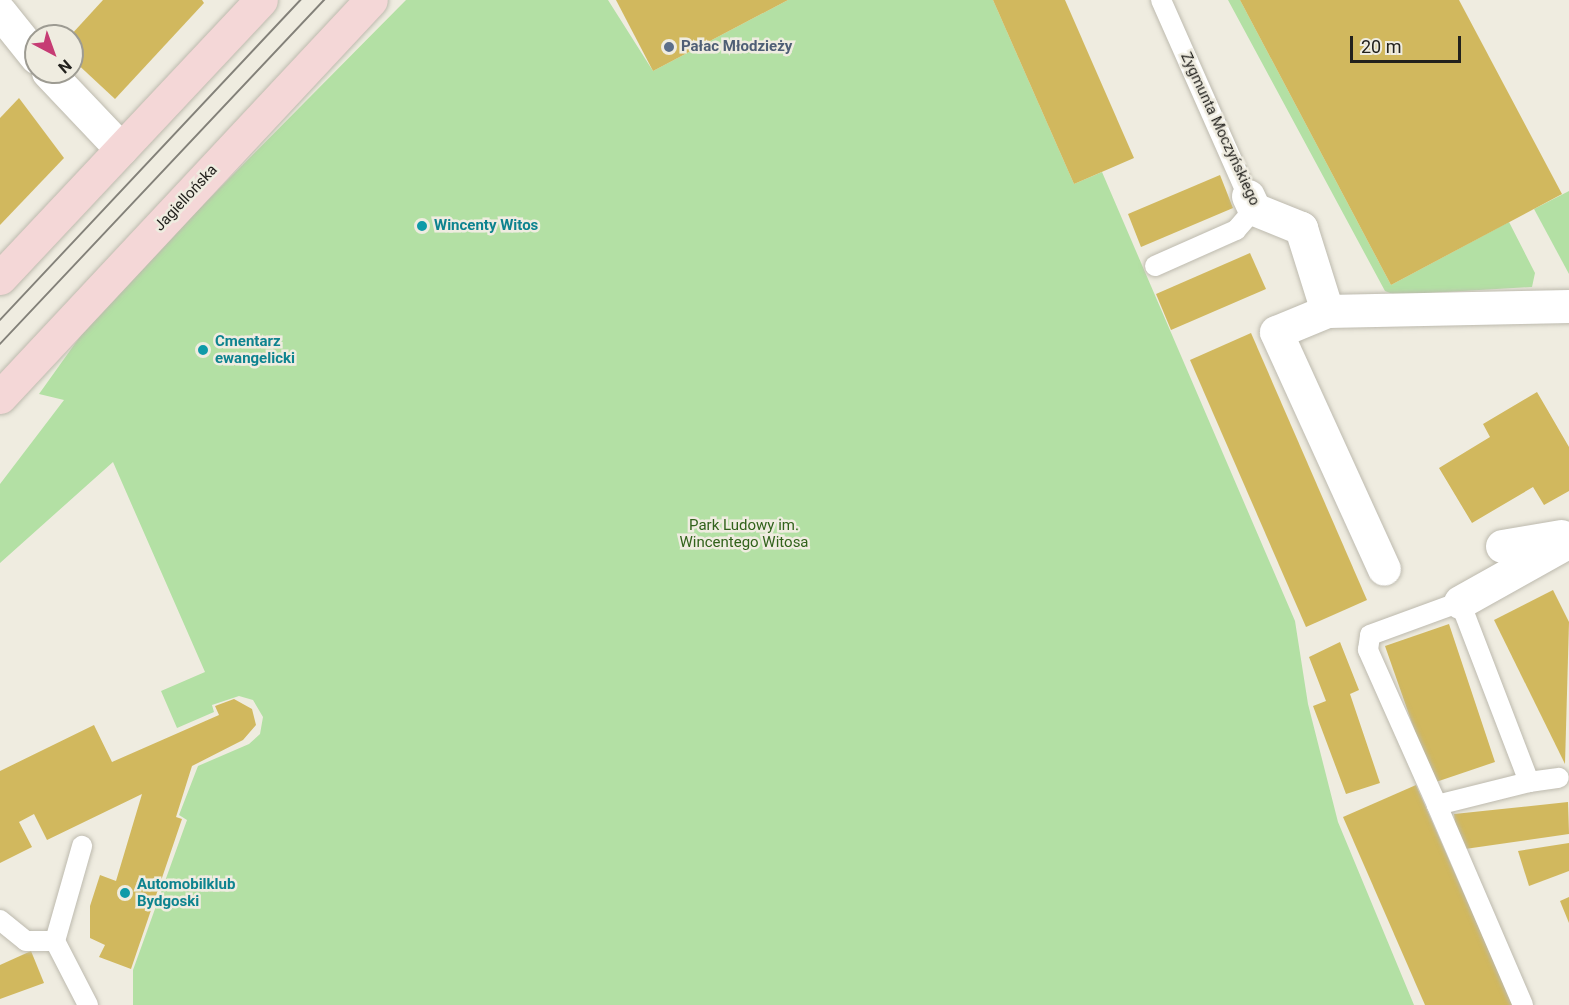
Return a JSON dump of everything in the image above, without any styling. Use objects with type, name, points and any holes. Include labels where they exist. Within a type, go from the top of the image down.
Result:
[{"type":"main road","points":[[0,278],[261,0]]},
{"type":"main road","name":"Jagiellońska","points":[[0,397],[371,0]]},
{"type":"street","points":[[0,12],[24,42]]},
{"type":"street","points":[[59,84],[121,149]]},
{"type":"street","name":"Zygmunta Moczyńskiego","points":[[1251,203],[1300,228],[1327,311]]},
{"type":"street","points":[[1384,569],[1276,332],[1327,311],[1569,306]]},
{"type":"street","points":[[1502,546],[1569,534]]},
{"type":"street","points":[[1460,602],[1569,541]]},
{"type":"lane","name":"Zygmunta Moczyńskiego","points":[[1161,0],[1251,203]]},
{"type":"lane","points":[[1155,266],[1236,230],[1251,203]]},
{"type":"lane","points":[[1523,1005],[1368,651],[1371,635],[1460,602],[1529,783]]},
{"type":"lane","points":[[1437,805],[1559,778]]},
{"type":"lane","points":[[82,846],[55,941],[88,1005]]},
{"type":"lane","points":[[0,920],[26,941],[55,941]]},
{"type":"green space","name":"Park Ludowy im. Wincentego Witosa","points":[[406,0],[608,0],[653,71],[788,0],[993,0],[1074,184],[1102,172],[1295,621],[1308,704],[1338,822],[1414,1005],[133,1005],[133,970],[187,820],[179,815],[198,766],[249,744],[260,734],[263,717],[253,700],[239,696],[212,705],[214,712],[177,728],[161,691],[205,672],[113,462],[0,563],[0,484],[64,400],[39,394],[99,310]]},
{"type":"green space","points":[[1228,0],[1240,0],[1391,285],[1509,222],[1535,273],[1532,287],[1395,295],[1385,291]]},
{"type":"green space","points":[[1569,191],[1569,274],[1534,209]]},
{"type":"building","points":[[103,0],[202,0],[204,3],[115,99],[84,70],[84,24],[81,24]]},
{"type":"building","name":"Pałac Młodzieży","points":[[616,0],[788,0],[653,71]]},
{"type":"building","points":[[993,0],[1065,0],[1134,158],[1074,184]]},
{"type":"building","points":[[1240,0],[1459,0],[1562,194],[1391,285]]},
{"type":"building","points":[[19,98],[64,158],[0,225],[0,118]]},
{"type":"building","points":[[1220,175],[1233,208],[1141,247],[1128,214]]},
{"type":"building","points":[[1250,253],[1266,289],[1171,330],[1156,294]]},
{"type":"building","points":[[1251,333],[1367,600],[1306,627],[1190,360]]},
{"type":"building","points":[[1537,392],[1569,447],[1569,491],[1544,505],[1533,487],[1472,523],[1439,468],[1490,437],[1483,424]]},
{"type":"building","points":[[1553,590],[1569,622],[1565,764],[1494,620]]},
{"type":"building","points":[[1449,624],[1495,762],[1433,783],[1385,646]]},
{"type":"building","points":[[1340,642],[1359,690],[1350,694],[1380,783],[1346,794],[1313,706],[1326,701],[1309,657]]},
{"type":"building","points":[[234,699],[252,709],[256,725],[243,740],[192,766],[176,817],[182,819],[131,969],[99,957],[105,945],[90,938],[90,906],[100,875],[116,881],[142,794],[47,840],[34,814],[19,822],[32,847],[0,863],[0,771],[94,725],[112,762],[219,715],[215,706]]},
{"type":"building","points":[[1416,785],[1513,1005],[1425,1005],[1343,817]]},
{"type":"building","points":[[1568,802],[1569,834],[1458,850],[1454,814]]},
{"type":"building","points":[[1569,843],[1569,871],[1529,886],[1518,851]]},
{"type":"building","points":[[1569,897],[1569,923],[1560,901]]},
{"type":"building","points":[[31,951],[44,983],[0,999],[0,965]]},
{"type":"tram line","points":[[0,320],[301,0]]},
{"type":"tram line","points":[[0,344],[324,0]]},
{"type":"place","name":"Pałac Młodzieży","points":[[669,47]]},
{"type":"place","name":"Wincenty Witos","points":[[422,226]]},
{"type":"place","name":"Cmentarz ewangelicki","points":[[203,350]]},
{"type":"place","name":"Automobilklub Bydgoski","points":[[125,893]]}]
